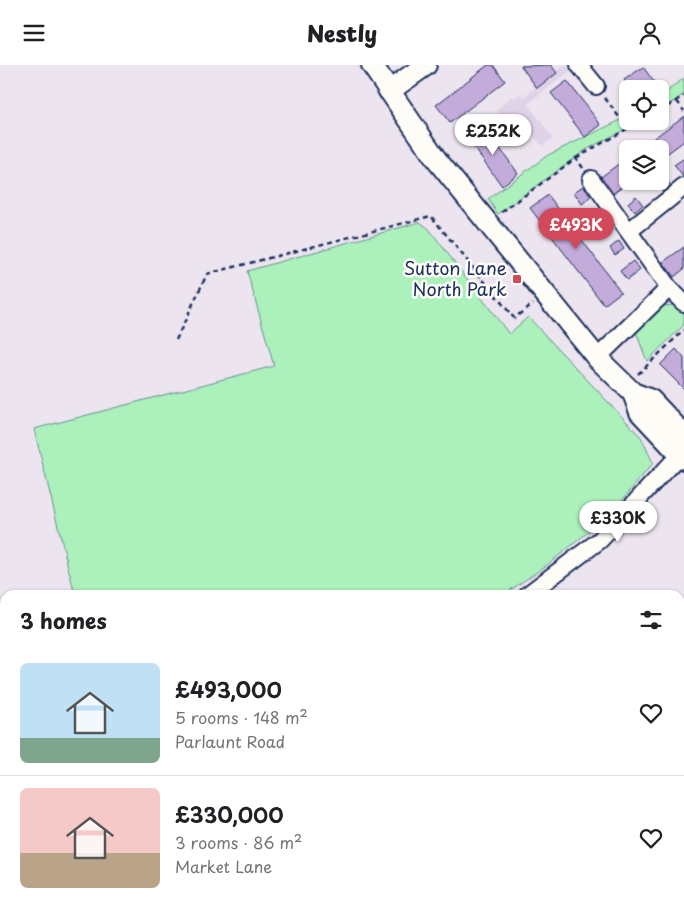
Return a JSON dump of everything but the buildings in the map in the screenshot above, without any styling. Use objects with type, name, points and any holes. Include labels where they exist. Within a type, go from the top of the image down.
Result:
[{"type":"street","points":[[372,65],[436,159],[597,358],[635,384],[684,435]]},
{"type":"street","points":[[389,91],[426,65]]},
{"type":"street","points":[[579,65],[596,86]]},
{"type":"street","points":[[591,179],[669,288],[684,303]]},
{"type":"street","points":[[629,231],[684,187]]},
{"type":"street","points":[[597,358],[669,288]]},
{"type":"street","points":[[533,590],[600,540],[682,455],[640,412],[635,384]]},
{"type":"path","points":[[596,86],[619,117]]},
{"type":"path","points":[[669,106],[684,96]]},
{"type":"path","points":[[677,101],[684,111]]},
{"type":"path","points":[[487,223],[576,158],[626,130]]},
{"type":"path","points":[[576,158],[591,179]]},
{"type":"path","points":[[176,340],[207,274],[431,216],[514,318],[546,294]]},
{"type":"path","points":[[635,384],[684,331]]},
{"type":"shaded area","points":[[565,65],[571,70],[528,104],[553,138],[542,146],[530,131],[519,139],[497,110],[512,96],[515,98],[521,93],[524,97]]},
{"type":"green space","points":[[684,78],[684,94],[669,105],[669,90]]},
{"type":"green space","points":[[619,121],[619,130],[623,130],[584,151],[498,214],[488,199],[548,155]]},
{"type":"green space","points":[[420,222],[429,229],[509,334],[528,317],[641,437],[653,463],[624,498],[587,533],[547,565],[510,590],[74,590],[34,429],[274,366],[247,271]]},
{"type":"green space","points":[[673,305],[684,313],[684,325],[647,361],[636,332],[663,306]]},
{"type":"place","name":"Sutton Lane North Park","points":[[517,279]]}]
